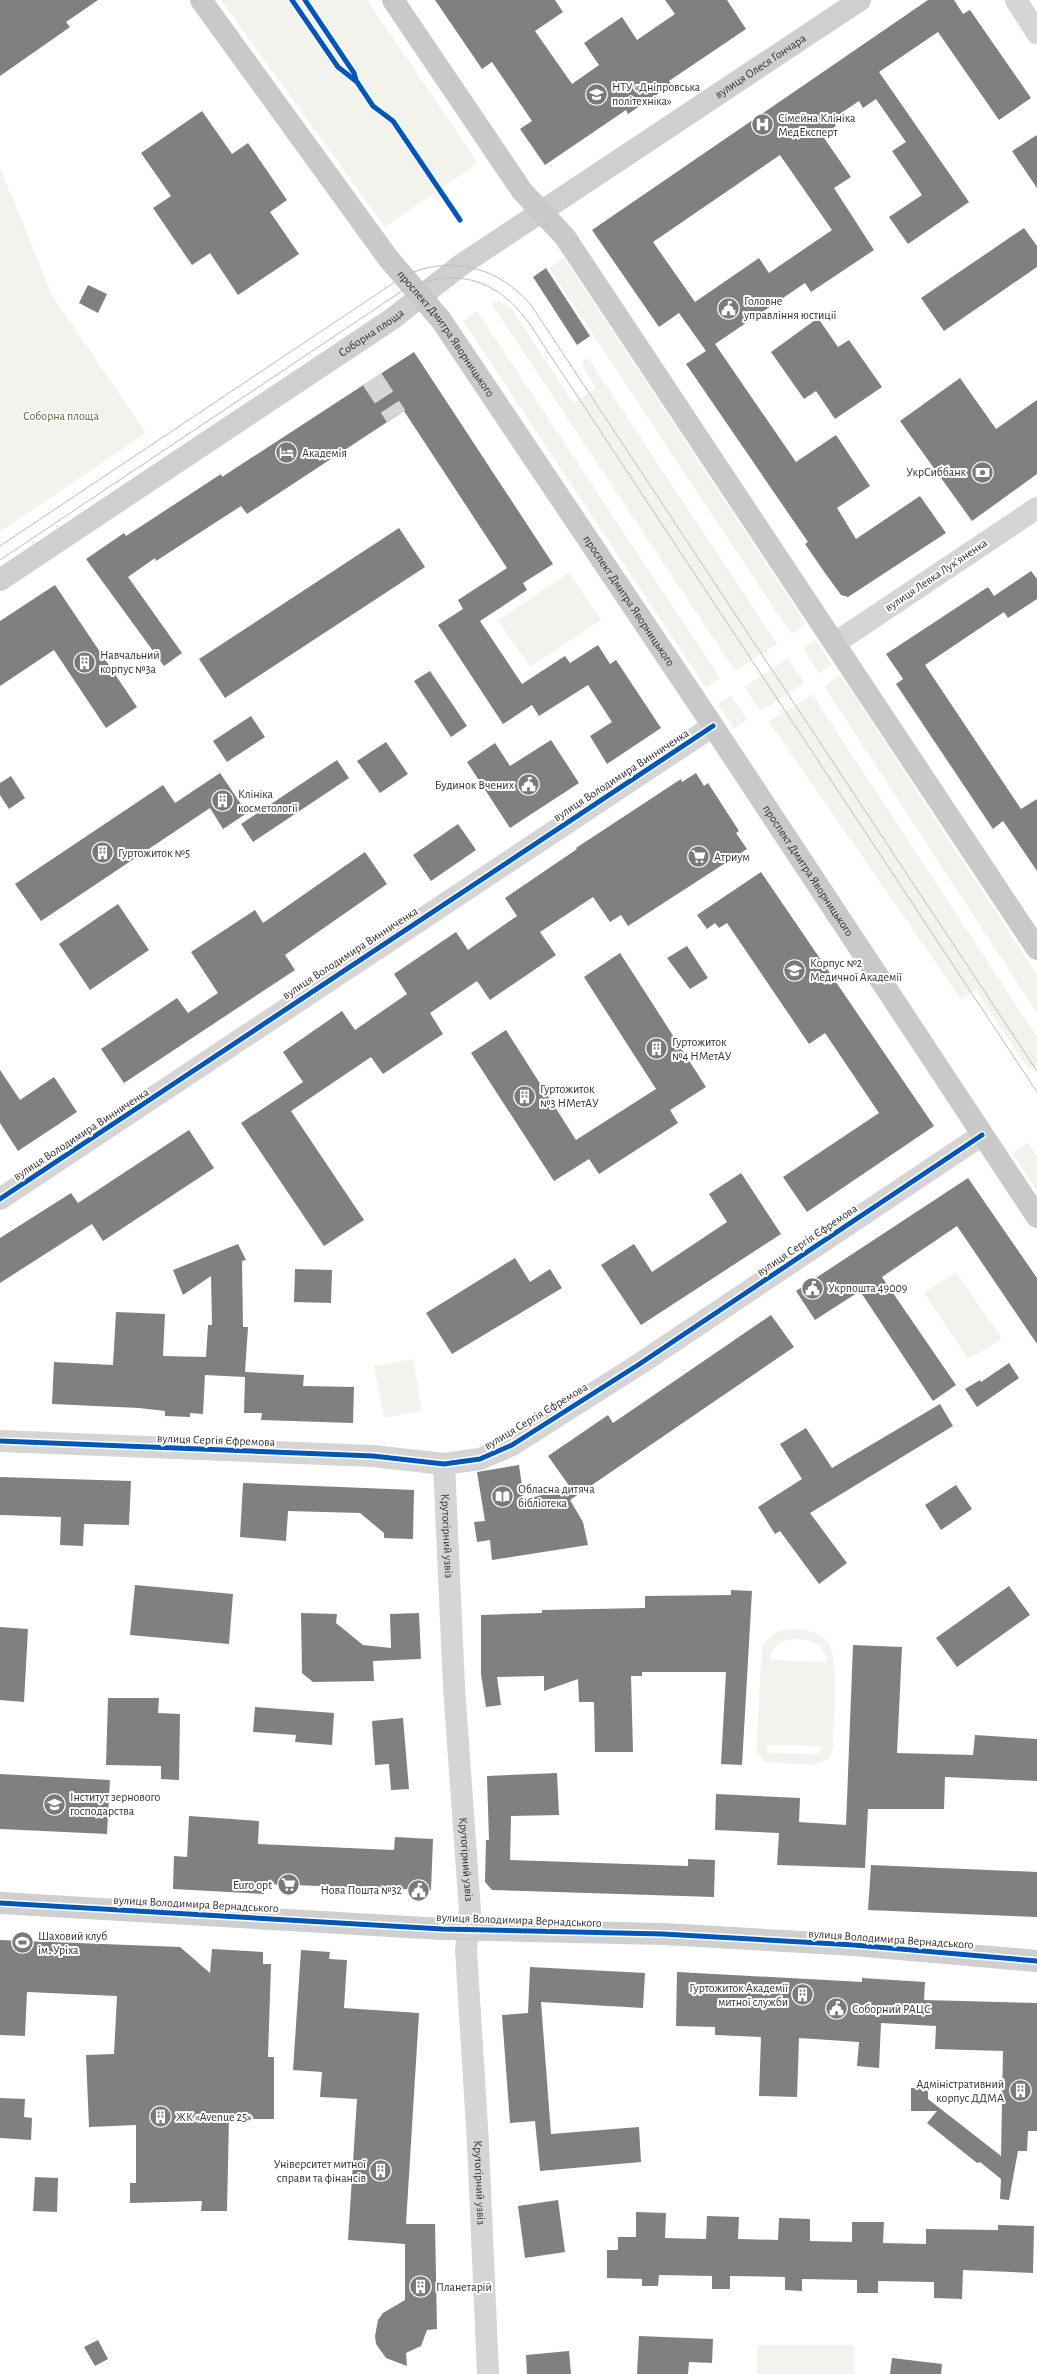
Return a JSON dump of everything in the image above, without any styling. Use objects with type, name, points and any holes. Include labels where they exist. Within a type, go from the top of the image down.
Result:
[{"type":"main road","name":"проспект Дмитра Яворницького","points":[[201,0],[388,258],[441,320],[713,726],[1037,1217]]},
{"type":"main road","points":[[393,0],[522,191],[565,237],[1037,949]]},
{"type":"main road","name":"вулиця Олеся Гончара","points":[[421,296],[461,265],[860,0]]},
{"type":"main road","name":"Соборна площа","points":[[0,580],[392,319],[421,296]]},
{"type":"main road","name":"вулиця Володимира Вернадського","points":[[0,1903],[468,1930],[663,1934],[854,1946],[1037,1961]]},
{"type":"street","points":[[1016,0],[1037,33]]},
{"type":"street","name":"вулиця Левка Лукʼяненка","points":[[835,643],[1037,508]]},
{"type":"street","name":"вулиця Володимира Винниченка","points":[[0,1199],[713,726]]},
{"type":"street","name":"вулиця Сергія Єфремова","points":[[0,1441],[373,1456],[444,1464],[480,1459],[512,1445],[638,1365],[982,1134]]},
{"type":"street","name":"Крутогірний узвіз","points":[[444,1464],[458,1754],[470,1911],[466,1950],[478,2142],[488,2374]]},
{"type":"green space","points":[[221,0],[367,0],[478,163],[385,227]]},
{"type":"green space","name":"Соборна площа","points":[[0,168],[53,297],[146,433],[0,532]]},
{"type":"green space","points":[[564,258],[806,624],[791,634],[549,268]]},
{"type":"green space","points":[[501,301],[512,309],[573,403],[596,388],[581,362],[588,358],[777,644],[735,671],[491,303]]},
{"type":"green space","points":[[477,311],[720,678],[706,688],[463,321]]},
{"type":"green space","points":[[569,573],[601,620],[530,667],[498,620]]},
{"type":"green space","points":[[816,640],[832,665],[819,673],[803,648]]},
{"type":"green space","points":[[788,658],[804,683],[761,711],[744,687]]},
{"type":"green space","points":[[841,675],[1037,975],[1037,1013],[824,686]]},
{"type":"green space","points":[[812,694],[1037,1037],[1037,1065],[1029,1070],[976,990],[961,999],[769,722]]},
{"type":"green space","points":[[731,695],[747,720],[734,729],[718,704]]},
{"type":"green space","points":[[1028,1143],[1037,1157],[1037,1191],[1012,1153]]},
{"type":"green space","points":[[956,1272],[1002,1339],[968,1359],[924,1293]]},
{"type":"green space","points":[[413,1359],[422,1411],[384,1418],[374,1366]]},
{"type":"green space","points":[[800,1629],[810,1631],[827,1641],[831,1648],[835,1675],[833,1748],[828,1759],[815,1765],[765,1762],[756,1752],[762,1648],[767,1640],[773,1635],[785,1630]],"holes":[[[792,1639],[810,1641],[820,1646],[826,1655],[827,1662],[770,1660],[772,1652],[780,1643]],[[765,1745],[823,1746],[823,1747],[817,1754],[772,1753],[768,1752]]]},
{"type":"green space","points":[[757,2345],[854,2345],[854,2374],[757,2374]]},
{"type":"building","points":[[0,0],[98,0],[66,22],[70,27],[0,76]]},
{"type":"building","points":[[435,0],[555,0],[563,12],[535,31],[572,84],[599,65],[584,43],[622,17],[637,40],[675,14],[665,0],[727,0],[746,29],[669,81],[671,85],[628,114],[626,110],[545,165],[520,129],[532,121],[492,62],[482,69]]},
{"type":"building","points":[[928,0],[954,0],[963,14],[970,10],[1031,98],[999,120],[938,32],[879,72],[969,202],[908,244],[889,217],[922,195],[892,151],[906,142],[876,99],[863,108],[859,101],[832,119],[836,126],[822,135],[851,177],[834,188],[874,250],[811,292],[805,283],[715,344],[796,462],[836,435],[870,486],[837,508],[856,539],[920,496],[946,533],[848,597],[841,595],[805,544],[808,542],[686,364],[706,351],[679,313],[659,327],[592,230]],"holes":[[[780,155],[832,230],[769,273],[759,258],[695,302],[653,242]]]},
{"type":"building","points":[[202,111],[232,154],[248,143],[287,200],[270,212],[299,254],[238,295],[210,253],[192,265],[153,208],[171,196],[141,153]]},
{"type":"building","points":[[1037,135],[1037,188],[1012,151]]},
{"type":"building","points":[[1024,228],[1037,246],[1037,267],[944,331],[921,298]]},
{"type":"building","points":[[546,268],[590,336],[577,345],[533,277]]},
{"type":"building","points":[[88,285],[107,294],[98,313],[79,303]]},
{"type":"building","points":[[818,318],[838,347],[849,340],[882,387],[835,419],[816,391],[804,399],[771,352]]},
{"type":"building","points":[[414,352],[553,564],[523,583],[527,590],[480,621],[522,684],[565,656],[570,663],[598,645],[610,664],[616,660],[661,728],[607,764],[590,736],[612,722],[588,685],[539,716],[532,705],[503,724],[438,625],[463,609],[458,600],[507,568],[404,411],[247,514],[241,506],[156,561],[155,558],[128,577],[182,653],[164,666],[86,559],[124,533],[126,536],[221,474],[222,477]]},
{"type":"building","points":[[960,378],[996,429],[1037,400],[1037,474],[972,521],[900,421]]},
{"type":"building","points":[[399,528],[425,567],[225,698],[199,659]]},
{"type":"building","points":[[1031,571],[1037,579],[1037,599],[1008,618],[1004,612],[925,665],[1021,809],[1037,799],[1037,871],[1003,821],[993,829],[896,684],[903,679],[886,654],[988,587],[994,596]]},
{"type":"building","name":"Навчальний корпус №3а","points":[[55,585],[137,707],[106,728],[54,650],[0,686],[0,621]]},
{"type":"building","points":[[430,671],[467,726],[451,737],[414,681]]},
{"type":"building","points":[[251,716],[265,737],[227,762],[213,741]]},
{"type":"building","name":"Будинок Вчених","points":[[551,740],[579,783],[510,828],[467,762],[495,743],[510,766]]},
{"type":"building","points":[[386,742],[408,774],[380,793],[357,761]]},
{"type":"building","points":[[337,760],[349,778],[253,842],[241,824]]},
{"type":"building","name":"Гуртожиток №5","points":[[220,773],[247,813],[223,829],[210,808],[41,921],[15,884],[163,785],[175,803]]},
{"type":"building","points":[[696,773],[704,786],[708,783],[739,831],[736,833],[747,849],[628,926],[621,915],[610,922],[593,897],[540,932],[556,955],[490,1000],[477,981],[430,1013],[443,1034],[383,1074],[371,1057],[291,1111],[364,1220],[324,1246],[241,1123],[303,1082],[283,1052],[342,1011],[355,1030],[407,994],[394,974],[456,932],[468,950],[517,916],[505,898],[577,849],[576,848],[681,779],[682,782]]},
{"type":"building","points":[[11,776],[25,798],[9,809],[0,795],[0,783]]},
{"type":"building","points":[[458,824],[476,850],[431,881],[413,855]]},
{"type":"building","points":[[365,852],[387,884],[285,955],[295,970],[124,1083],[101,1049],[177,998],[188,1013],[218,993],[191,952],[255,910],[263,923]]},
{"type":"building","points":[[761,872],[934,1126],[807,1212],[783,1177],[879,1113],[825,1033],[809,1044],[727,923],[719,928],[715,923],[707,929],[697,915]]},
{"type":"building","points":[[118,904],[149,950],[90,990],[59,944]]},
{"type":"building","points":[[687,946],[708,978],[690,989],[667,958]]},
{"type":"building","points":[[620,953],[706,1087],[670,1110],[678,1123],[599,1174],[589,1159],[554,1181],[471,1053],[506,1030],[576,1140],[656,1089],[584,977]]},
{"type":"building","points":[[0,1070],[20,1100],[54,1077],[77,1112],[18,1151],[0,1123]]},
{"type":"building","points":[[189,1130],[214,1168],[103,1241],[92,1224],[0,1283],[0,1238],[71,1193],[78,1203]]},
{"type":"building","points":[[741,1173],[781,1234],[641,1325],[601,1265],[634,1244],[652,1272],[727,1222],[709,1194]]},
{"type":"building","points":[[968,1178],[1037,1278],[1037,1344],[957,1226],[882,1277],[956,1385],[933,1401],[860,1291],[815,1320],[796,1291]]},
{"type":"building","points":[[238,1244],[246,1260],[242,1261],[243,1327],[248,1327],[245,1372],[304,1375],[303,1386],[354,1387],[353,1423],[261,1420],[262,1413],[244,1413],[245,1377],[205,1375],[203,1414],[190,1413],[190,1417],[165,1416],[165,1411],[139,1408],[52,1404],[54,1362],[113,1365],[116,1312],[165,1314],[163,1356],[206,1357],[208,1325],[212,1325],[211,1276],[183,1295],[173,1270]]},
{"type":"building","points":[[515,1258],[530,1282],[550,1269],[562,1288],[452,1354],[426,1313]]},
{"type":"building","points":[[295,1269],[332,1270],[331,1303],[294,1302]]},
{"type":"building","points":[[771,1315],[794,1347],[570,1500],[583,1522],[588,1545],[492,1560],[490,1540],[477,1542],[474,1522],[485,1521],[477,1472],[519,1465],[524,1500],[570,1487],[548,1456],[608,1415],[613,1423]]},
{"type":"building","points":[[1009,1363],[1019,1378],[977,1407],[965,1389],[980,1380],[981,1382]]},
{"type":"building","points":[[940,1404],[953,1426],[810,1513],[847,1563],[819,1584],[780,1531],[775,1534],[758,1507],[802,1479],[780,1444],[806,1428],[832,1468]]},
{"type":"building","points":[[0,1477],[131,1481],[129,1525],[84,1524],[83,1546],[60,1545],[61,1517],[0,1515]]},
{"type":"building","points":[[243,1483],[414,1490],[413,1539],[384,1538],[384,1533],[360,1513],[288,1511],[286,1541],[240,1537]]},
{"type":"building","points":[[956,1485],[972,1509],[941,1530],[925,1505]]},
{"type":"building","points":[[135,1585],[233,1594],[229,1644],[130,1635]]},
{"type":"building","points":[[1009,1586],[1030,1615],[957,1667],[936,1638]]},
{"type":"building","points":[[731,1590],[752,1591],[742,1765],[721,1764],[726,1672],[642,1672],[642,1676],[631,1676],[633,1752],[595,1752],[594,1702],[579,1702],[578,1679],[544,1691],[544,1676],[497,1677],[501,1705],[486,1707],[481,1674],[481,1615],[542,1613],[542,1610],[645,1608],[645,1596],[731,1595]]},
{"type":"building","points":[[301,1613],[337,1614],[336,1623],[363,1645],[391,1648],[390,1614],[419,1613],[421,1659],[373,1661],[374,1681],[313,1682],[302,1673]]},
{"type":"building","points":[[0,1627],[28,1629],[24,1702],[0,1700]]},
{"type":"building","points":[[853,1645],[902,1647],[897,1753],[973,1755],[975,1735],[1037,1739],[1037,1781],[945,1777],[944,1809],[868,1809],[865,1868],[777,1865],[779,1833],[715,1830],[716,1794],[800,1798],[799,1822],[846,1825]]},
{"type":"building","points":[[108,1698],[159,1698],[158,1713],[180,1714],[179,1780],[161,1779],[161,1766],[106,1765]]},
{"type":"building","points":[[255,1707],[334,1713],[332,1745],[295,1742],[296,1735],[253,1732]]},
{"type":"building","points":[[403,1718],[409,1789],[391,1790],[389,1764],[375,1765],[372,1721]]},
{"type":"building","points":[[557,1773],[559,1815],[511,1816],[510,1860],[688,1866],[688,1859],[715,1860],[714,1897],[492,1890],[485,1882],[486,1840],[489,1840],[487,1776]]},
{"type":"building","name":"Інститут зернового господарства","points":[[0,1774],[110,1780],[107,1834],[0,1829]]},
{"type":"building","points":[[189,1816],[259,1821],[258,1844],[394,1850],[395,1837],[433,1839],[431,1890],[264,1884],[264,1894],[173,1889],[174,1856],[187,1857]]},
{"type":"building","points":[[871,1865],[1037,1872],[1037,1917],[868,1910]]},
{"type":"building","points":[[0,1940],[180,1947],[210,1973],[212,1949],[263,1952],[263,1964],[271,1964],[268,2057],[274,2057],[274,2119],[229,2119],[227,2211],[201,2211],[202,2201],[130,2203],[130,2183],[136,2183],[136,2125],[89,2127],[86,2055],[114,2054],[117,1996],[27,1992],[25,2036],[0,2035]]},
{"type":"building","points":[[301,1950],[330,1952],[329,1959],[347,1960],[344,2008],[419,2013],[406,2224],[435,2224],[437,2329],[427,2330],[421,2346],[406,2353],[407,2366],[386,2358],[376,2344],[375,2336],[378,2320],[383,2313],[405,2300],[405,2244],[348,2240],[357,2099],[320,2097],[322,2072],[293,2070]]},
{"type":"building","points":[[530,1967],[645,1973],[643,2008],[541,2002],[551,2134],[639,2127],[641,2162],[540,2171],[535,2121],[510,2123],[502,2015],[528,2013]]},
{"type":"building","points":[[677,1972],[862,1982],[862,1978],[925,1982],[924,2000],[1037,2003],[1037,2131],[1028,2131],[1027,2151],[1018,2151],[1009,2200],[1000,2199],[1001,2179],[980,2162],[977,2163],[927,2123],[937,2111],[911,2111],[911,2088],[928,2088],[928,2099],[1001,2156],[1003,2051],[935,2049],[936,2026],[881,2023],[879,2068],[857,2066],[859,2042],[799,2038],[797,2097],[759,2096],[761,2037],[715,2035],[715,2027],[676,2026]]},
{"type":"building","points":[[0,2098],[25,2099],[24,2117],[32,2118],[31,2140],[0,2138]]},
{"type":"building","points":[[35,2177],[58,2178],[57,2212],[33,2211]]},
{"type":"building","points":[[558,2200],[565,2252],[525,2258],[518,2206]]},
{"type":"building","points":[[636,2212],[666,2213],[665,2238],[706,2239],[707,2216],[739,2217],[738,2239],[778,2240],[779,2218],[810,2219],[810,2241],[852,2242],[852,2222],[884,2222],[883,2243],[926,2244],[926,2229],[998,2230],[998,2225],[1034,2226],[1033,2273],[963,2270],[962,2299],[934,2298],[934,2282],[878,2281],[878,2293],[857,2293],[857,2280],[802,2279],[802,2291],[785,2290],[785,2277],[730,2276],[730,2289],[712,2289],[712,2276],[659,2275],[658,2286],[642,2286],[642,2279],[607,2278],[607,2250],[618,2250],[618,2237],[636,2237]]},
{"type":"building","points":[[639,2336],[713,2339],[712,2363],[689,2362],[688,2374],[637,2374]]},
{"type":"building","points":[[98,2340],[108,2359],[95,2366],[84,2347]]},
{"type":"building","points":[[569,2351],[571,2374],[527,2374],[526,2355]]},
{"type":"building","points":[[892,2358],[942,2364],[941,2374],[890,2374]]},
{"type":"tunnel","points":[[372,379],[396,416]]},
{"type":"tram line","points":[[0,546],[404,276],[421,269],[456,265],[489,273],[504,281],[531,305],[1037,1071]]},
{"type":"tram line","points":[[0,560],[402,291],[420,283],[438,279],[455,278],[472,280],[487,286],[502,295],[516,307],[529,323],[1037,1092]]},
{"type":"cycle path","points":[[292,0],[338,67],[357,82],[373,106],[393,121],[460,220]]},
{"type":"cycle path","points":[[305,0],[354,73],[356,80]]},
{"type":"cycle path","points":[[0,1199],[713,726]]},
{"type":"cycle path","points":[[0,1441],[373,1456],[444,1464],[480,1459],[512,1445],[638,1365],[982,1135]]},
{"type":"cycle path","points":[[0,1903],[442,1929],[663,1934],[854,1945],[1037,1961]]},
{"type":"place","name":"НТУ «Дніпровська політехніка»","points":[[596,94]]},
{"type":"place","name":"Сімейна Клініка МедЕксперт","points":[[762,125]]},
{"type":"place","name":"Головне управління юстиції","points":[[728,308]]},
{"type":"place","name":"Академія","points":[[286,453]]},
{"type":"place","name":"УкрСиббанк","points":[[982,472]]},
{"type":"place","name":"Навчальний корпус №3а","points":[[84,662]]},
{"type":"place","name":"Будинок Вчених","points":[[529,785]]},
{"type":"place","name":"Клініка косметології","points":[[222,801]]},
{"type":"place","name":"Гуртожиток №5","points":[[102,853]]},
{"type":"place","name":"Атриум","points":[[699,857]]},
{"type":"place","name":"Корпус №2 Медичної Академії","points":[[794,970]]},
{"type":"place","name":"Гуртожиток №4 НМетАУ","points":[[656,1049]]},
{"type":"place","name":"Гуртожиток №3 НМетАУ","points":[[524,1096]]},
{"type":"place","name":"Укрпошта 49009","points":[[813,1288]]},
{"type":"place","name":"Обласна дитяча бібліотека","points":[[502,1496]]},
{"type":"place","name":"Інститут зернового господарства","points":[[54,1804]]},
{"type":"place","name":"Euro opt","points":[[288,1885]]},
{"type":"place","name":"Нова Пошта №32","points":[[418,1890]]},
{"type":"place","name":"Шаховий клуб ім. Уріха","points":[[22,1943]]},
{"type":"place","name":"Гуртожиток Академії митної служби","points":[[803,1995]]},
{"type":"place","name":"Соборний РАЦС","points":[[837,2009]]},
{"type":"place","name":"Адміністративний корпус ДДМА","points":[[1020,2091]]},
{"type":"place","name":"ЖК «Avenue 25»","points":[[160,2117]]},
{"type":"place","name":"Університет митної справи та фінансів","points":[[381,2171]]},
{"type":"place","name":"Планетарій","points":[[421,2287]]}]
